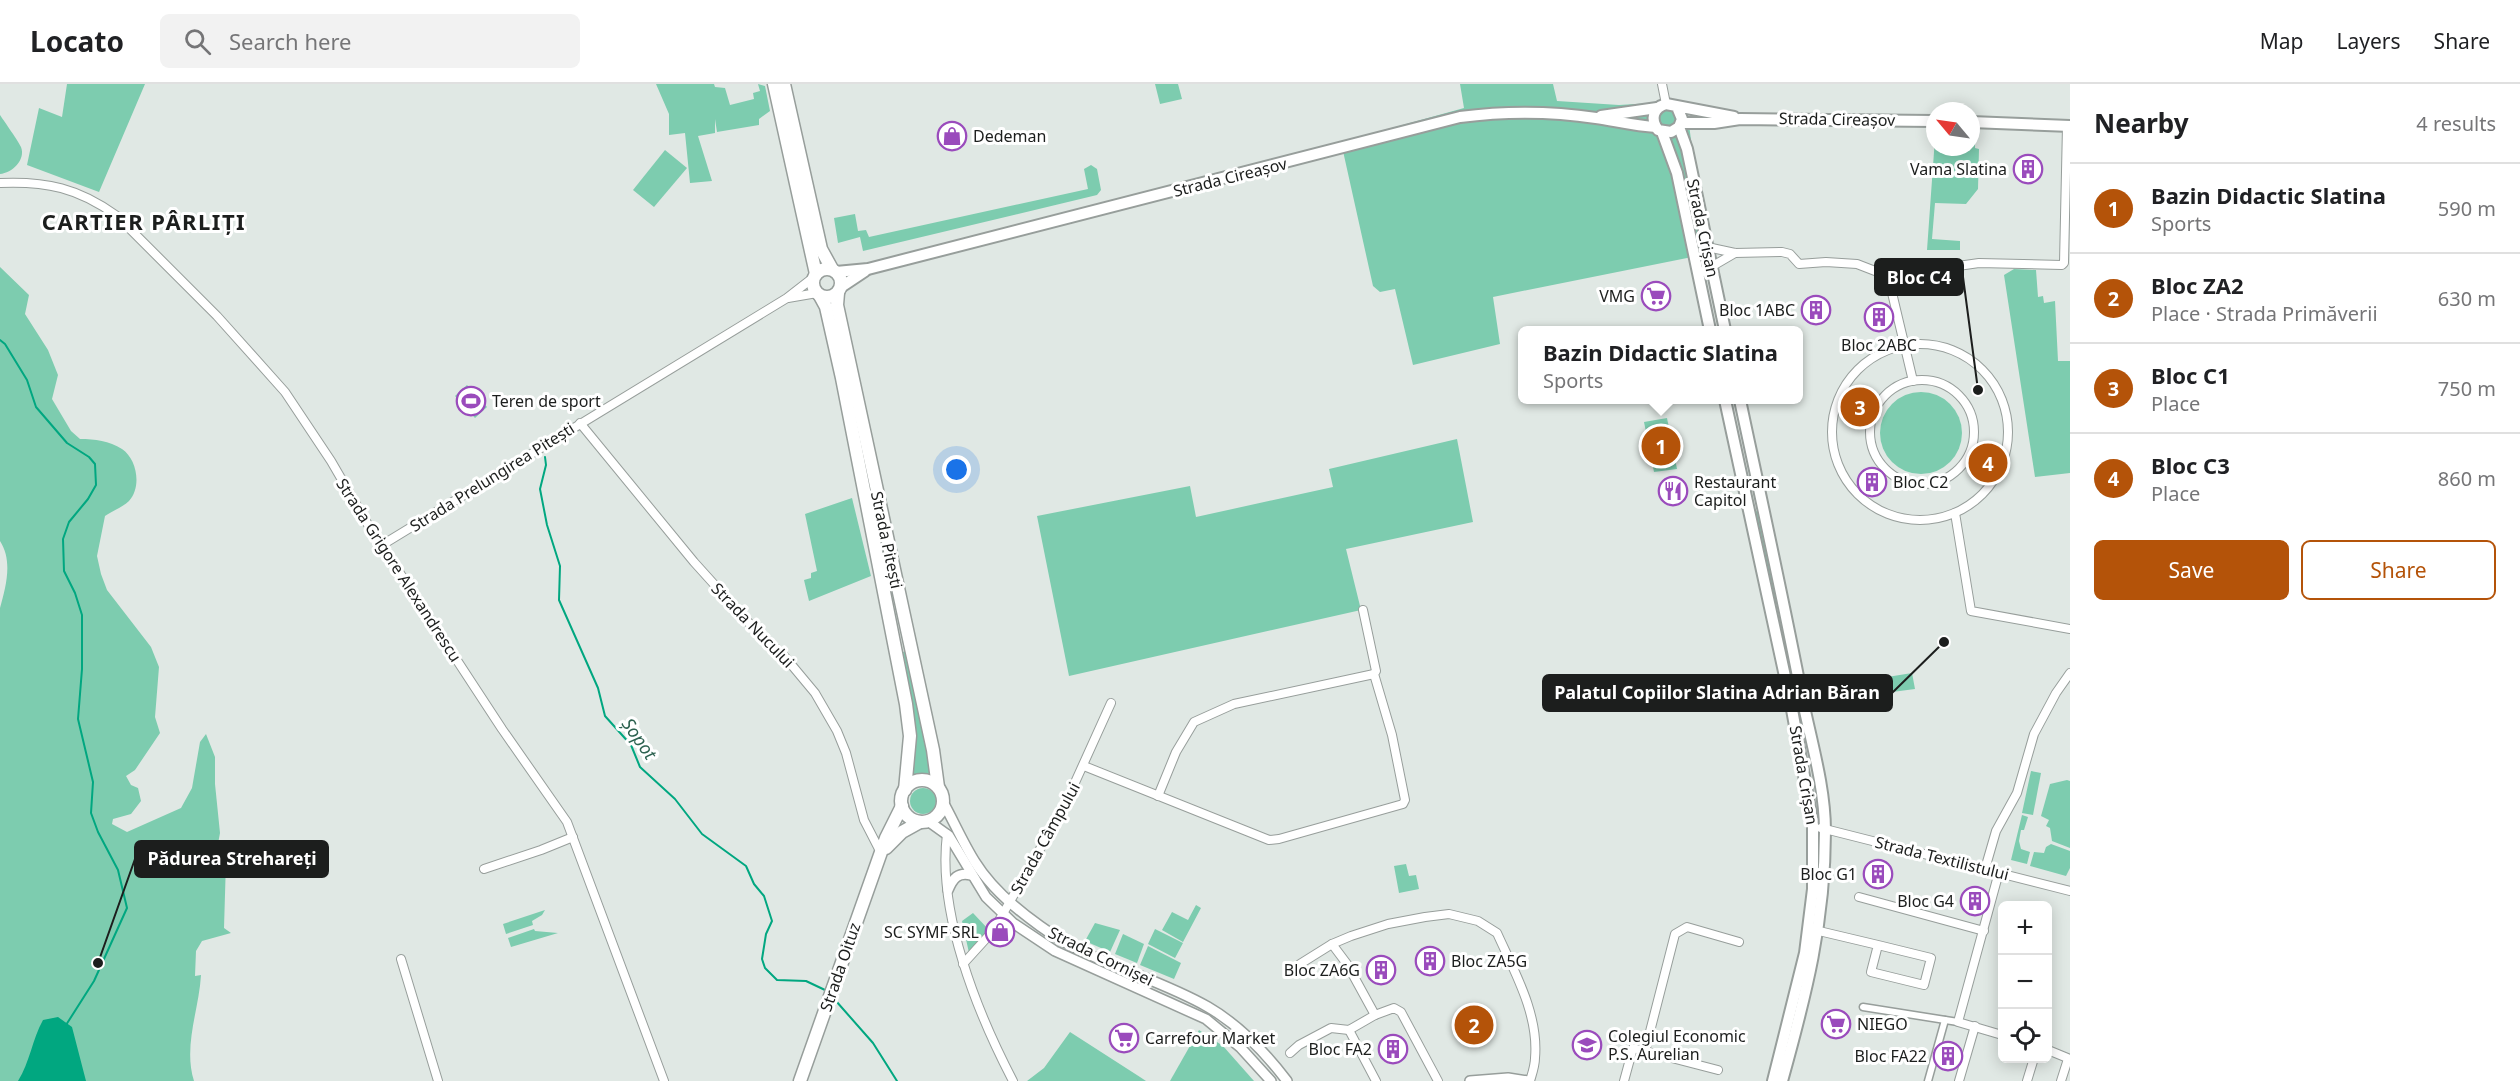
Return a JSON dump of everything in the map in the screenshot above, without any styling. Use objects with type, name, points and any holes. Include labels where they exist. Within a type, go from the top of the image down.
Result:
[{"type":"main road","name":"Strada Pitești","points":[[774,84],[815,275],[813,285],[826,307],[933,750],[938,787]]},
{"type":"main road","name":"Strada Pitești","points":[[784,84],[821,249],[840,277],[837,305],[909,723],[905,790]]},
{"type":"main road","points":[[1667,107],[1681,115],[1680,125],[1671,132],[1659,129],[1653,117],[1667,107]]},
{"type":"main road","name":"Strada Cireașov","points":[[1595,117],[1667,107],[1740,119],[1926,121]]},
{"type":"main road","name":"Strada Cireașov","points":[[834,271],[868,269],[1460,117],[1521,112],[1595,117],[1659,129]]},
{"type":"main road","name":"Strada Cireașov","points":[[1680,125],[1740,119]]},
{"type":"main road","points":[[1980,122],[2069,126]]},
{"type":"main road","name":"Strada Crișan","points":[[1680,125],[1724,326]]},
{"type":"main road","name":"Strada Crișan","points":[[1659,129],[1677,173],[1709,326]]},
{"type":"main road","points":[[815,275],[826,269],[834,271]]},
{"type":"main road","name":"Strada Cireașov","points":[[839,290],[868,269]]},
{"type":"main road","points":[[818,294],[829,297],[839,290]]},
{"type":"main road","name":"Strada Crișan","points":[[1726,404],[1791,704],[1813,825],[1813,889],[1805,953],[1798,990],[1773,1081]]},
{"type":"main road","name":"Strada Crișan","points":[[1741,404],[1789,626],[1818,777],[1825,830],[1819,931],[1807,992],[1782,1081]]},
{"type":"main road","points":[[918,781],[931,782],[938,787],[943,802],[938,815],[924,821],[908,816],[902,806],[905,790],[918,781]]},
{"type":"main road","name":"Strada Oituz","points":[[800,1081],[881,853],[902,806]]},
{"type":"main road","name":"Strada Oituz","points":[[881,853],[894,839],[924,821]]},
{"type":"street","points":[[1662,84],[1667,107]]},
{"type":"street","points":[[1707,247],[1735,253],[1782,252],[1790,254],[1799,264],[1826,262],[1857,264],[1888,276],[1979,263],[2062,265],[2064,263],[2069,126]]},
{"type":"street","name":"Strada Grigore Alexandrescu","points":[[0,183],[24,183],[62,188],[90,198],[117,216],[217,316],[285,392],[502,729],[567,822],[664,1081]]},
{"type":"street","points":[[1699,274],[1735,253]]},
{"type":"street","name":"Strada Prelungirea Pitești","points":[[382,545],[787,298],[815,275]]},
{"type":"street","points":[[1888,276],[1913,381]]},
{"type":"street","name":"Strada Prelungirea Pitești","points":[[787,298],[818,294]]},
{"type":"street","points":[[1930,344],[1952,349],[1972,360],[1989,376],[1999,392],[2006,409],[2008,434],[2004,458],[1997,474],[1977,500],[1955,513],[1935,519],[1915,520],[1894,516],[1875,508],[1859,496],[1845,479],[1832,443],[1832,424],[1836,405],[1850,378],[1872,357],[1905,345],[1930,344]]},
{"type":"street","points":[[1929,380],[1944,384],[1957,393],[1967,405],[1973,419],[1975,434],[1972,449],[1965,463],[1955,474],[1942,481],[1926,485],[1911,484],[1890,473],[1875,456],[1870,441],[1873,414],[1880,402],[1889,392],[1913,381],[1929,380]]},
{"type":"street","name":"Strada Nucului","points":[[580,423],[694,562],[785,657],[815,693],[837,731],[846,753],[864,820],[881,853]]},
{"type":"street","points":[[1955,513],[1971,611],[2070,629]]},
{"type":"street","points":[[1084,766],[1269,840],[1403,804],[1405,800],[1392,735],[1374,674],[1376,671],[1363,610]]},
{"type":"street","points":[[1985,869],[1996,831],[2017,792],[2034,734],[2056,693],[2070,673]]},
{"type":"street","points":[[1158,796],[1176,752],[1194,722],[1234,704],[1374,674]]},
{"type":"street","name":"Strada Câmpului","points":[[963,964],[981,946],[1003,914],[1063,809],[1111,703]]},
{"type":"street","name":"Strada Cornișei","points":[[943,802],[976,864],[1010,902],[1058,938],[1206,1006],[1248,1038],[1283,1080]]},
{"type":"street","name":"Strada Cornișei","points":[[924,821],[946,834],[986,897],[1003,914],[1034,938],[1055,951],[1206,1019],[1240,1047],[1271,1081]]},
{"type":"street","name":"Strada Textilistului","points":[[1813,825],[1825,830],[2070,891]]},
{"type":"street","points":[[946,834],[948,890],[963,964],[976,1005],[1013,1081]]},
{"type":"street","points":[[483,869],[573,837]]},
{"type":"street","points":[[1958,1022],[1999,872]]},
{"type":"street","points":[[948,890],[954,877],[963,873],[971,874]]},
{"type":"street","points":[[1859,897],[1984,931]]},
{"type":"street","points":[[1300,964],[1332,944],[1388,924],[1449,914],[1490,927],[1497,933],[1522,988],[1534,1026],[1535,1058],[1529,1081],[1508,1078],[1470,1081]]},
{"type":"street","points":[[1645,1051],[1675,934],[1687,927],[1739,942]]},
{"type":"street","points":[[1819,931],[1878,945],[1931,958],[1924,985],[1871,972],[1878,945]]},
{"type":"street","points":[[1332,944],[1347,964],[1375,1015]]},
{"type":"street","points":[[401,959],[438,1081]]},
{"type":"street","points":[[1863,1007],[1958,1022],[1998,1034]]},
{"type":"street","points":[[1290,1053],[1299,1045],[1331,1028],[1349,1030],[1375,1015],[1394,1008],[1401,1012],[1438,1081]]},
{"type":"street","points":[[1928,1081],[1945,1020]]},
{"type":"street","points":[[1959,1081],[1975,1026]]},
{"type":"street","points":[[1349,1030],[1376,1081]]},
{"type":"street","points":[[1240,1047],[1248,1038]]},
{"type":"street","points":[[1624,1081],[1634,1048],[1718,1070]]},
{"type":"street","points":[[2052,1052],[2069,1059],[2061,1081]]},
{"type":"street","points":[[2027,1081],[2033,1063]]},
{"type":"shaded area","points":[[67,84],[145,84],[99,192],[27,165],[39,108],[62,117]]},
{"type":"shaded area","points":[[656,84],[714,84],[715,87],[725,88],[730,105],[754,99],[753,93],[760,91],[758,84],[765,86],[770,111],[759,119],[759,125],[717,132],[715,119],[715,133],[698,136],[712,181],[690,183],[685,133],[669,135],[669,114]]},
{"type":"shaded area","points":[[1155,84],[1178,84],[1182,99],[1160,104]]},
{"type":"shaded area","points":[[1460,84],[1553,84],[1557,101],[1619,105],[1686,101],[1712,253],[1698,260],[1697,256],[1493,297],[1500,344],[1413,365],[1395,289],[1380,292],[1373,286],[1341,142],[1464,108]]},
{"type":"shaded area","points":[[0,115],[20,144],[22,157],[17,165],[0,174]]},
{"type":"shaded area","points":[[665,150],[687,168],[654,207],[633,190]]},
{"type":"shaded area","points":[[1934,156],[1979,156],[1978,189],[1966,204],[1935,203],[1932,239],[1960,241],[1960,250],[1927,250]]},
{"type":"shaded area","points":[[1091,165],[1097,169],[1101,190],[1097,195],[863,251],[860,237],[838,243],[834,218],[855,214],[858,231],[866,230],[869,237],[1088,189],[1084,169]]},
{"type":"shaded area","points":[[0,267],[29,295],[25,314],[48,350],[58,375],[52,399],[71,431],[80,439],[102,441],[122,449],[131,459],[136,474],[136,488],[129,501],[105,516],[97,556],[107,590],[151,647],[159,667],[155,717],[160,733],[135,770],[126,776],[131,785],[138,788],[141,801],[131,814],[113,819],[112,824],[127,832],[181,808],[192,788],[200,742],[206,734],[215,757],[220,833],[217,849],[226,861],[224,928],[231,933],[202,941],[196,951],[195,976],[201,975],[190,1055],[194,1081],[0,1081],[0,608],[7,565],[0,541]]},
{"type":"shaded area","points":[[2014,269],[2036,270],[2038,297],[2043,296],[2044,303],[2055,301],[2058,361],[2070,361],[2070,473],[2035,477],[2004,275]]},
{"type":"shaded area","name":"Teren de sport","points":[[467,385],[487,407],[475,418],[455,396]]},
{"type":"shaded area","points":[[1921,392],[1937,395],[1950,404],[1959,417],[1962,433],[1959,449],[1950,462],[1937,471],[1921,474],[1905,471],[1892,462],[1883,449],[1880,433],[1883,417],[1892,404],[1905,395]]},
{"type":"shaded area","points":[[1667,418],[1677,469],[1654,472],[1644,422]]},
{"type":"shaded area","points":[[1457,439],[1473,522],[1346,549],[1361,610],[1069,676],[1037,516],[1190,486],[1196,517],[1333,487],[1329,469]]},
{"type":"shaded area","points":[[1750,487],[1755,509],[1760,516],[1779,602],[1776,605]]},
{"type":"shaded area","points":[[852,498],[871,576],[809,601],[804,580],[811,578],[811,573],[817,571],[805,514]]},
{"type":"shaded area","points":[[909,650],[934,778],[927,775],[912,777],[914,730],[903,652]]},
{"type":"shaded area","points":[[1912,673],[1915,689],[1877,694],[1875,679]]},
{"type":"shaded area","points":[[2031,771],[2041,773],[2033,815],[2022,813]]},
{"type":"shaded area","points":[[2070,781],[2070,848],[2052,841],[2050,828],[2046,826],[2049,820],[2041,816],[2050,784]]},
{"type":"shaded area","points":[[923,788],[932,792],[936,801],[932,810],[923,814],[914,810],[910,801],[914,792]]},
{"type":"shaded area","points":[[2022,815],[2028,817],[2024,830],[2021,830],[2019,841],[2021,849],[2030,852],[2027,864],[2011,860]]},
{"type":"shaded area","points":[[2051,844],[2070,851],[2070,868],[2066,876],[2030,866],[2034,852],[2044,853],[2046,847]]},
{"type":"shaded area","points":[[1406,864],[1409,876],[1416,875],[1419,889],[1399,893],[1394,866]]},
{"type":"shaded area","points":[[1196,905],[1201,908],[1183,942],[1162,930],[1172,912],[1188,920]]},
{"type":"shaded area","points":[[545,910],[542,915],[532,921],[533,925],[506,934],[503,924]]},
{"type":"shaded area","points":[[973,913],[989,930],[969,953],[962,921]]},
{"type":"shaded area","points":[[1095,923],[1120,930],[1110,952],[1085,941]]},
{"type":"shaded area","points":[[534,929],[535,931],[558,933],[511,947],[508,938]]},
{"type":"shaded area","points":[[1155,929],[1183,943],[1175,958],[1148,944]]},
{"type":"shaded area","points":[[1123,934],[1144,944],[1137,963],[1115,954]]},
{"type":"shaded area","points":[[1148,946],[1181,963],[1174,979],[1140,965]]},
{"type":"shaded area","points":[[58,1017],[72,1027],[86,1081],[18,1081],[43,1020]]},
{"type":"shaded area","points":[[1199,1030],[1223,1046],[1254,1081],[1170,1081]]},
{"type":"shaded area","points":[[1070,1032],[1146,1081],[1027,1081],[1044,1068]]},
{"type":"waterway","points":[[0,340],[5,344],[27,380],[36,407],[67,443],[89,457],[95,464],[96,485],[69,522],[63,539],[64,571],[75,593],[82,615],[82,669],[78,719],[93,782],[91,813],[98,832],[118,870],[127,908],[94,981],[66,1025]]},
{"type":"waterway","name":"Șopot","points":[[545,457],[546,465],[540,489],[547,525],[560,566],[559,600],[598,688],[605,716],[631,745],[640,767],[675,799],[702,834],[746,866],[754,884],[764,896],[772,921],[766,934],[762,959],[765,968],[777,980],[806,981],[825,990]]},
{"type":"waterway","name":"Șopot","points":[[836,1001],[873,1043],[897,1081]]},
{"type":"place","name":"Dedeman","points":[[952,136]]},
{"type":"place","name":"Vama Slatina","points":[[2028,169]]},
{"type":"place","name":"VMG","points":[[1656,296]]},
{"type":"place","name":"Bloc 1ABC","points":[[1816,310]]},
{"type":"place","name":"Bloc 2ABC","points":[[1879,317]]},
{"type":"place","name":"Bloc C4","points":[[1978,390]]},
{"type":"place","name":"Teren de sport","points":[[471,401]]},
{"type":"place","name":"Bloc C1","points":[[1860,407]]},
{"type":"place","name":"Bazin Didactic Slatina","points":[[1661,446]]},
{"type":"place","name":"Bloc C3","points":[[1988,463]]},
{"type":"place","name":"Bloc C2","points":[[1872,482]]},
{"type":"place","name":"Restaurant Capitol","points":[[1673,491]]},
{"type":"place","name":"Palatul Copiilor Slatina Adrian Băran","points":[[1944,642]]},
{"type":"place","name":"Bloc G1","points":[[1878,874]]},
{"type":"place","name":"Bloc G4","points":[[1975,901]]},
{"type":"place","name":"SC SYMF SRL","points":[[1000,932]]},
{"type":"place","name":"Bloc ZA5G","points":[[1430,961]]},
{"type":"place","name":"Pădurea Strehareți","points":[[98,963]]},
{"type":"place","name":"Bloc ZA6G","points":[[1381,970]]},
{"type":"place","name":"NIEGO","points":[[1836,1024]]},
{"type":"place","name":"Bloc ZA2","points":[[1474,1025]]},
{"type":"place","name":"Carrefour Market","points":[[1124,1038]]},
{"type":"place","name":"Colegiul Economic P.S. Aurelian","points":[[1587,1045]]},
{"type":"place","name":"Bloc FA2","points":[[1393,1049]]},
{"type":"place","name":"Bloc FA22","points":[[1948,1056]]},
{"type":"district","name":"CARTIER PÂRLIȚI","points":[[144,222]]}]
